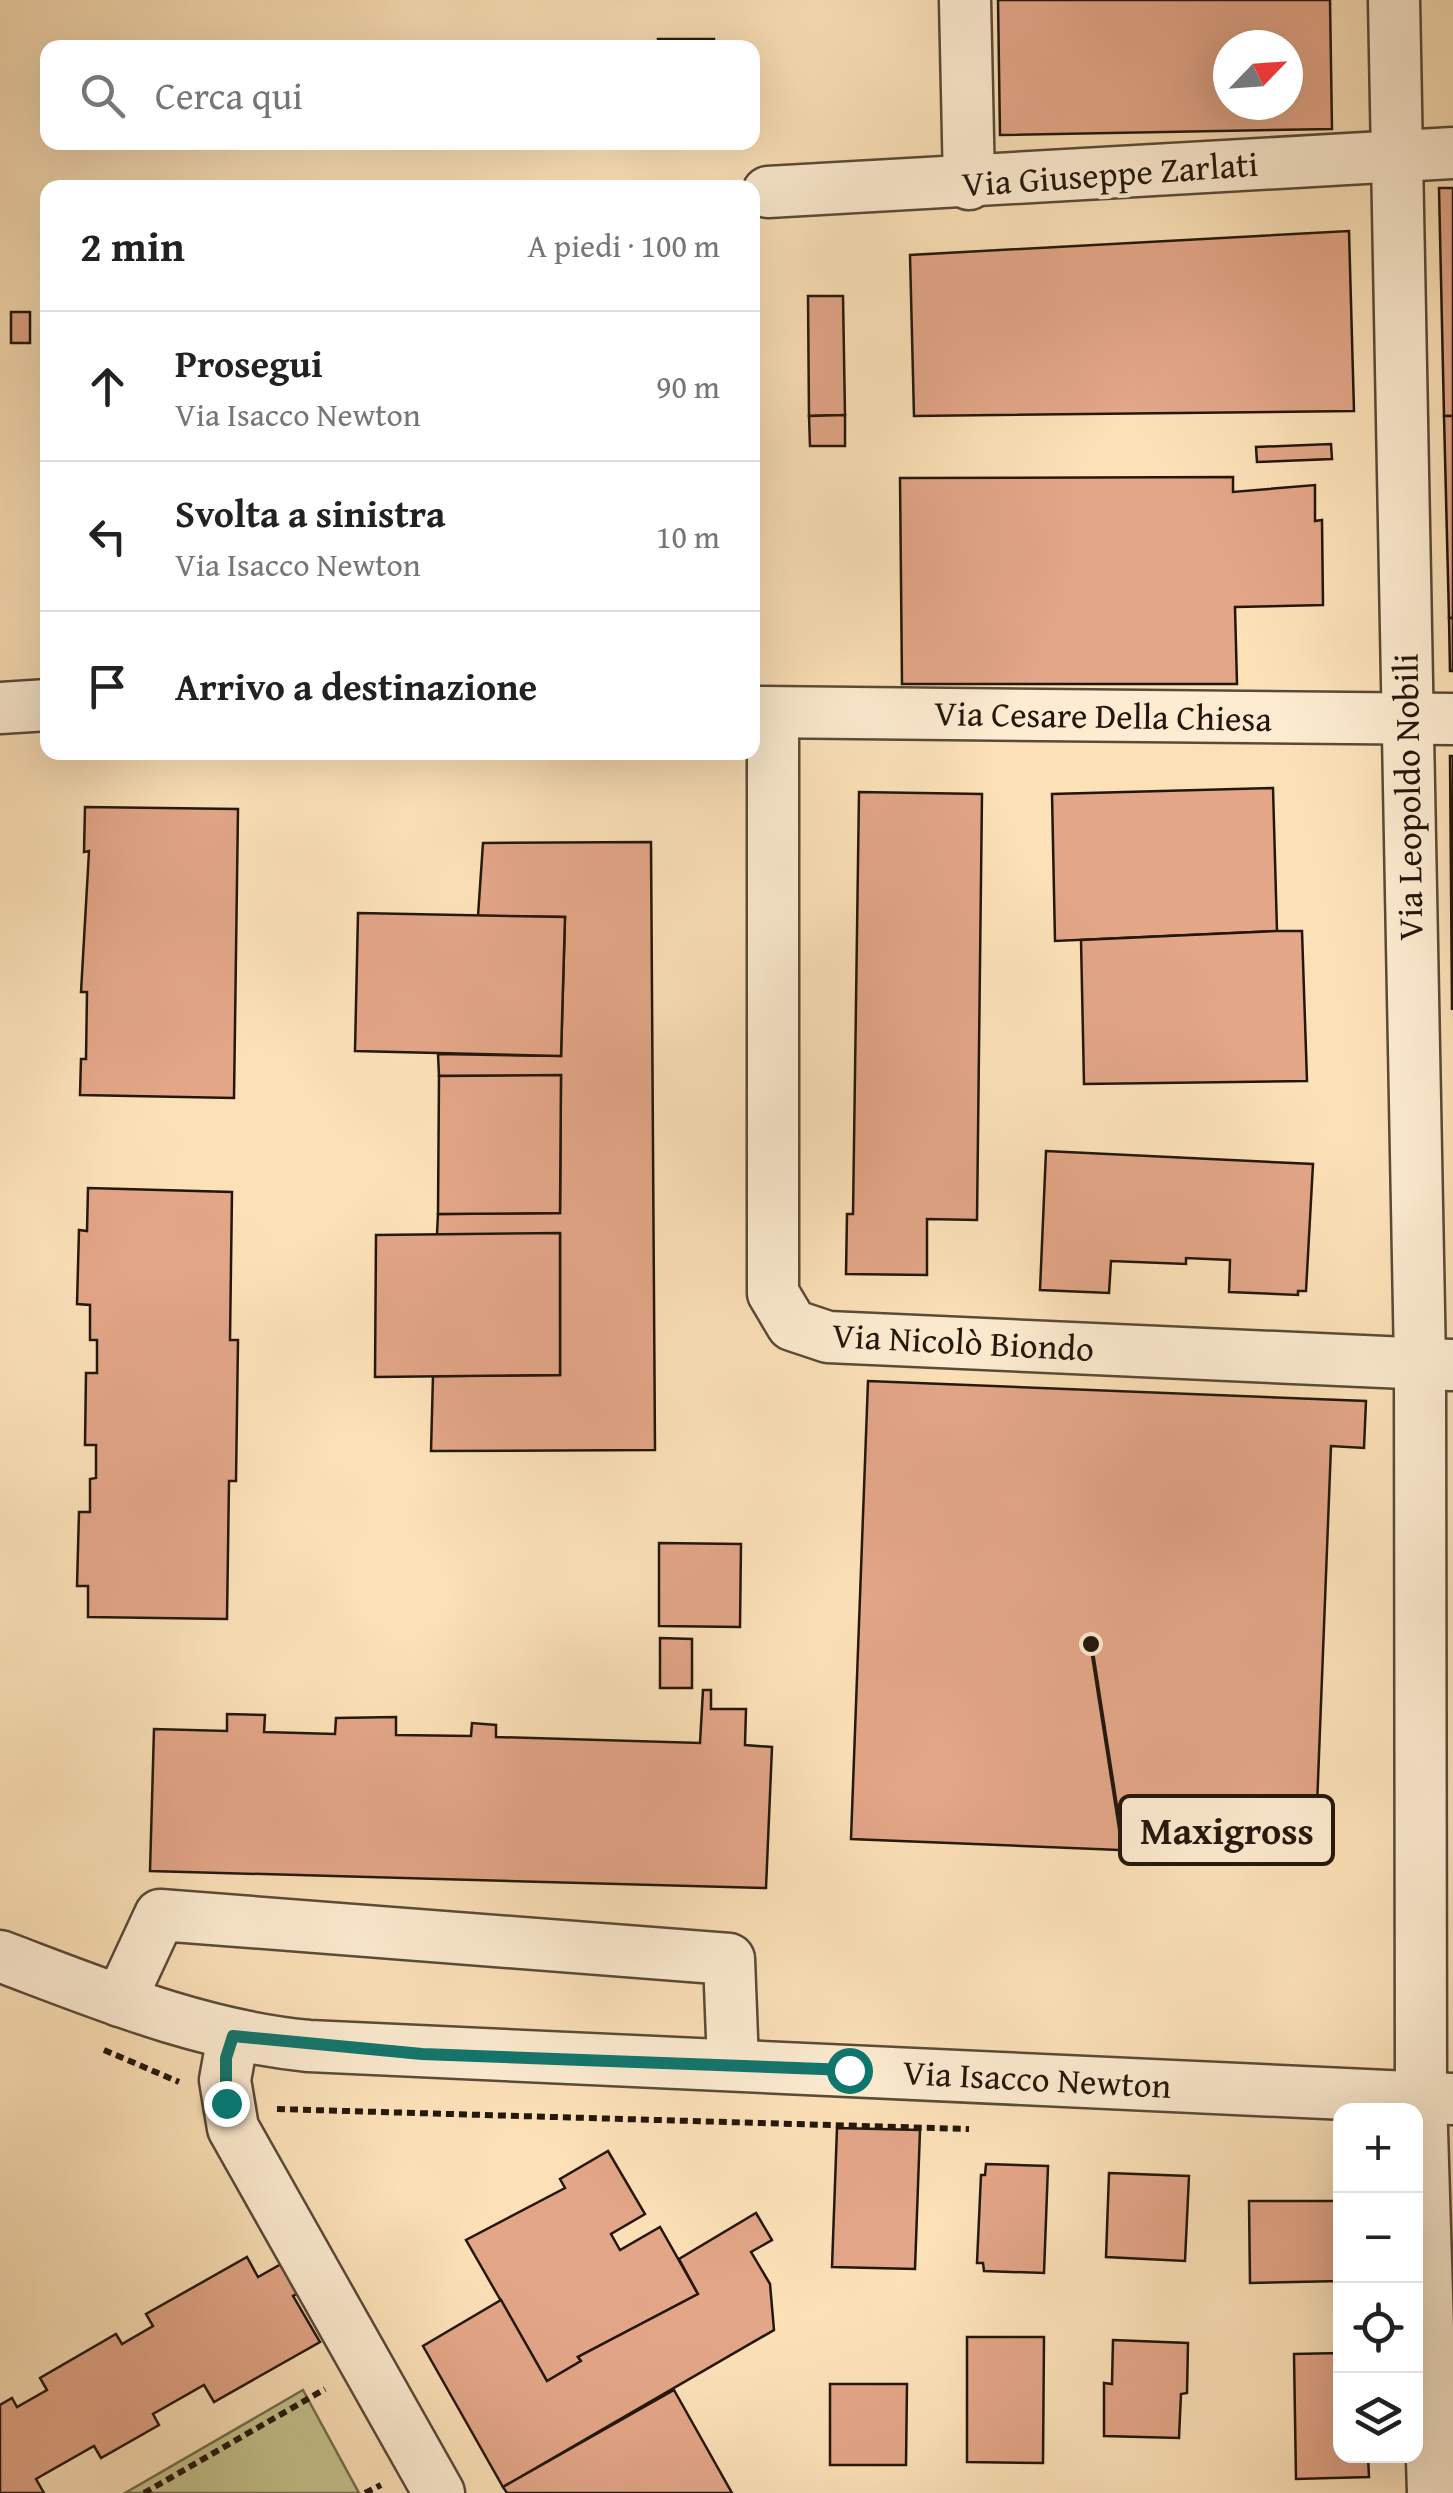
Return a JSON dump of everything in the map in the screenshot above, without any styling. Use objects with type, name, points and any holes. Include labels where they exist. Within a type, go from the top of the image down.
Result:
[{"type":"street","points":[[965,0],[968,184]]},
{"type":"street","name":"Via Leopoldo Nobili","points":[[1394,0],[1396,156],[1430,719],[1436,1364],[1434,2493]]},
{"type":"street","name":"Via Giuseppe Zarlati","points":[[768,192],[968,184],[1453,153]]},
{"type":"street","points":[[0,708],[40,706]]},
{"type":"street","name":"Via Cesare Della Chiesa","points":[[763,713],[1430,719]]},
{"type":"street","name":"Via Nicolò Biondo","points":[[763,713],[773,1292],[792,1325],[828,1337],[1436,1364]]},
{"type":"street","points":[[120,2001],[160,1915],[729,1959],[732,2064]]},
{"type":"street","name":"Via Isacco Newton","points":[[0,1956],[120,2001],[233,2036],[422,2054],[732,2064],[1437,2098]]},
{"type":"street","points":[[233,2036],[224,2080],[233,2128],[439,2493]]},
{"type":"path","points":[[144,2493],[366,2365]]},
{"type":"shaded area","points":[[303,2390],[359,2493],[125,2493]]},
{"type":"building","points":[[998,0],[1330,0],[1332,129],[1000,135]]},
{"type":"building","points":[[1439,188],[1453,188],[1453,416],[1444,416]]},
{"type":"building","points":[[1349,231],[1354,411],[914,416],[910,255]]},
{"type":"building","points":[[808,296],[843,296],[845,415],[809,416]]},
{"type":"building","points":[[11,312],[30,312],[30,343],[11,343]]},
{"type":"building","points":[[845,415],[845,446],[810,446],[809,416]]},
{"type":"building","points":[[1444,416],[1453,416],[1453,618],[1449,618]]},
{"type":"building","points":[[1331,444],[1332,459],[1257,462],[1256,447]]},
{"type":"building","points":[[1233,477],[1233,492],[1315,485],[1315,521],[1322,520],[1323,605],[1235,607],[1237,684],[902,684],[900,478]]},
{"type":"building","points":[[1449,618],[1453,618],[1453,671],[1450,671]]},
{"type":"building","points":[[1450,756],[1453,756],[1452,1010]]},
{"type":"building","points":[[1273,788],[1277,931],[1055,941],[1052,794]]},
{"type":"building","points":[[859,792],[982,794],[977,1220],[927,1219],[927,1275],[846,1274],[847,1214],[853,1214]]},
{"type":"building","points":[[85,807],[238,809],[234,1098],[80,1095],[81,1059],[86,1059],[87,992],[81,992],[89,851],[84,852]]},
{"type":"building","points":[[651,842],[655,1450],[431,1451],[433,1376],[560,1375],[560,1235],[437,1234],[438,1214],[560,1213],[561,1076],[439,1076],[438,1054],[561,1056],[565,917],[478,916],[483,843]]},
{"type":"building","points":[[358,913],[565,917],[561,1056],[355,1051]]},
{"type":"building","points":[[1302,931],[1307,1081],[1084,1084],[1081,940]]},
{"type":"building","points":[[561,1075],[560,1213],[438,1214],[439,1076]]},
{"type":"building","points":[[1046,1151],[1313,1164],[1306,1291],[1298,1291],[1298,1295],[1229,1292],[1230,1260],[1186,1258],[1186,1264],[1111,1261],[1109,1293],[1040,1290]]},
{"type":"building","points":[[88,1188],[232,1192],[230,1340],[238,1340],[236,1481],[229,1481],[227,1619],[88,1617],[88,1586],[77,1586],[79,1512],[90,1512],[90,1479],[96,1478],[96,1445],[85,1445],[86,1373],[97,1373],[97,1340],[90,1340],[90,1305],[77,1304],[79,1230],[87,1231]]},
{"type":"building","points":[[560,1233],[560,1375],[375,1377],[376,1235]]},
{"type":"building","points":[[868,1381],[1366,1401],[1364,1448],[1331,1446],[1315,1858],[851,1839]]},
{"type":"building","points":[[659,1543],[741,1544],[740,1627],[659,1626]]},
{"type":"building","points":[[660,1638],[692,1639],[692,1688],[660,1688]]},
{"type":"building","points":[[703,1690],[711,1690],[711,1709],[746,1709],[745,1745],[772,1747],[766,1888],[150,1871],[154,1729],[227,1731],[227,1714],[265,1715],[264,1732],[335,1734],[336,1718],[396,1717],[396,1735],[471,1736],[472,1723],[496,1725],[496,1737],[700,1743]]},
{"type":"building","points":[[837,2128],[920,2130],[915,2269],[832,2267]]},
{"type":"building","points":[[608,2151],[645,2214],[611,2234],[620,2250],[660,2227],[698,2294],[578,2357],[581,2361],[547,2381],[466,2240],[565,2188],[560,2179]]},
{"type":"building","points":[[986,2164],[1048,2166],[1044,2273],[984,2271],[983,2263],[977,2263],[981,2175],[985,2175]]},
{"type":"building","points":[[1109,2173],[1189,2176],[1185,2261],[1106,2257]]},
{"type":"building","points":[[1249,2201],[1333,2201],[1333,2281],[1250,2283]]},
{"type":"building","points":[[756,2213],[772,2240],[751,2252],[770,2284],[774,2330],[503,2487],[423,2346],[501,2300],[547,2381],[581,2361],[578,2357],[698,2294],[679,2259]]},
{"type":"building","points":[[247,2257],[258,2277],[283,2263],[300,2292],[293,2296],[320,2342],[214,2402],[204,2385],[153,2414],[159,2425],[101,2458],[94,2446],[36,2479],[44,2493],[0,2493],[0,2405],[12,2398],[17,2407],[47,2390],[40,2378],[116,2334],[122,2344],[153,2326],[146,2314]]},
{"type":"building","points":[[967,2337],[1044,2337],[1043,2463],[967,2462]]},
{"type":"building","points":[[1113,2340],[1188,2343],[1187,2393],[1181,2394],[1179,2438],[1104,2436],[1104,2383],[1112,2384]]},
{"type":"building","points":[[1333,2353],[1333,2463],[1368,2463],[1369,2477],[1296,2479],[1294,2354]]},
{"type":"building","points":[[830,2384],[907,2384],[906,2465],[830,2465]]},
{"type":"building","points":[[674,2390],[732,2493],[507,2493],[503,2487]]},
{"type":"place","name":"Maxigross","points":[[1091,1644]]},
{"type":"route","points":[[226,2103],[226,2058],[233,2036],[273,2043],[422,2054],[849,2070]]}]
